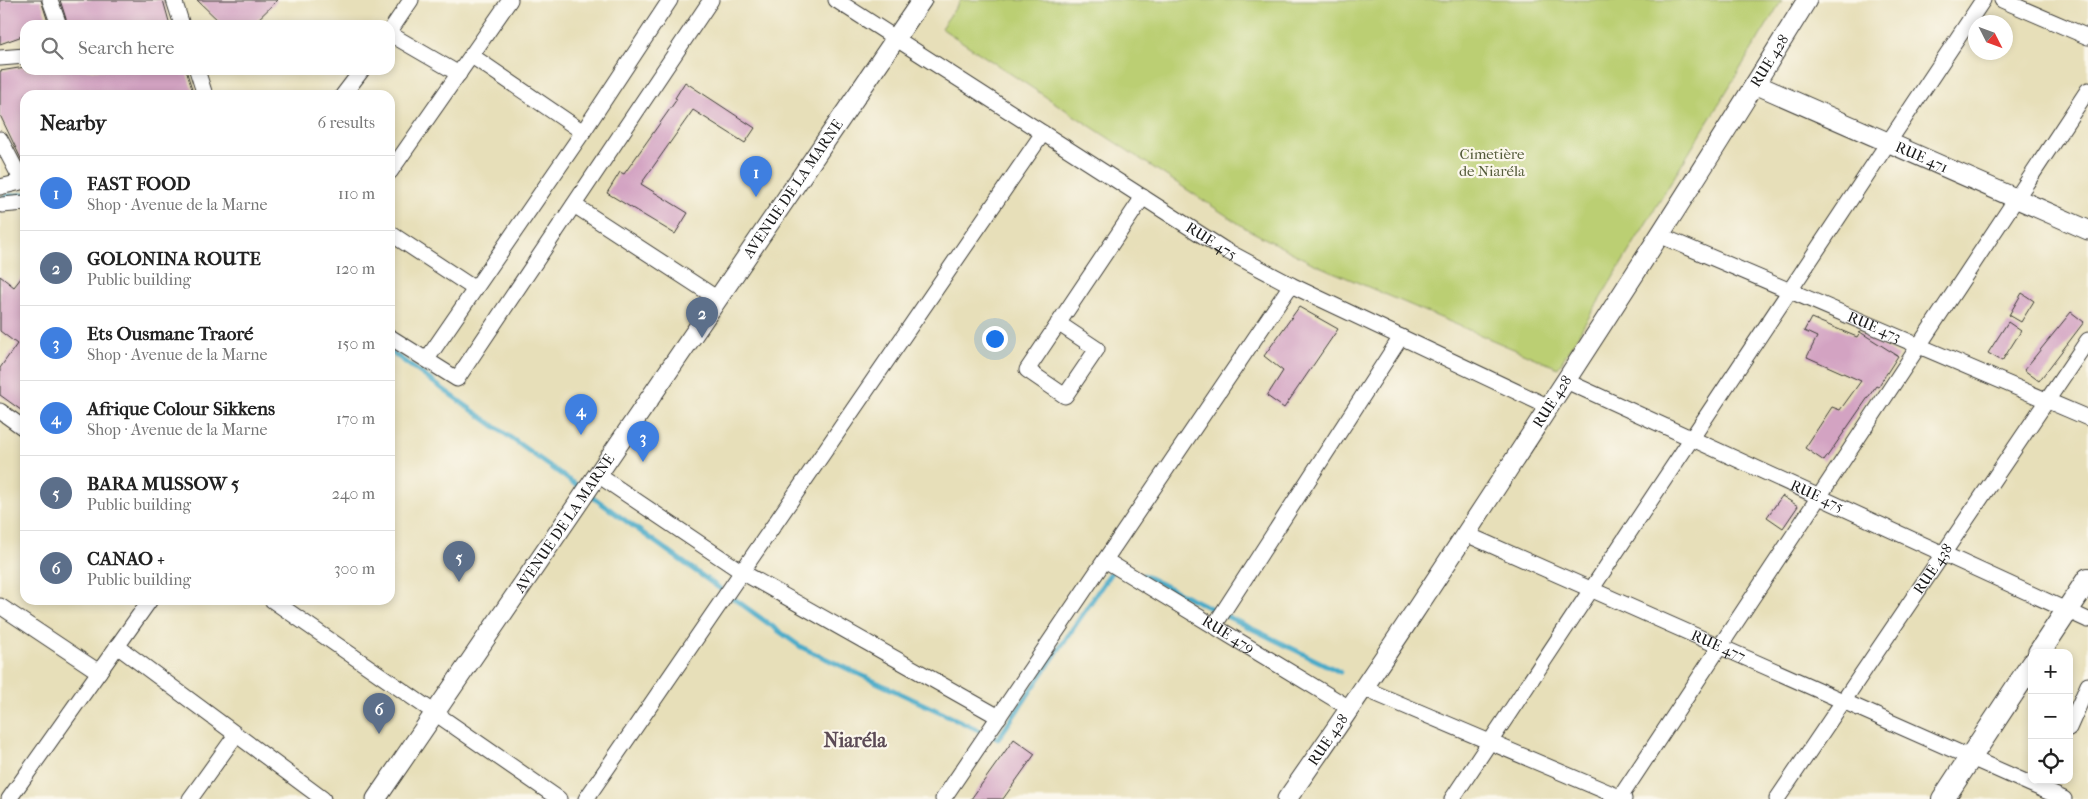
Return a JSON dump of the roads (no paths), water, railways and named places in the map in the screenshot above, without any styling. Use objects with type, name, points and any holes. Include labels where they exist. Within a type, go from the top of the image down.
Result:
[{"type":"main road","points":[[2043,649],[2088,579]]},
{"type":"main road","points":[[1943,799],[2028,670]]},
{"type":"street","points":[[50,0],[57,20]]},
{"type":"street","points":[[178,12],[190,0]]},
{"type":"street","points":[[395,24],[411,0]]},
{"type":"street","points":[[395,165],[510,0]]},
{"type":"street","points":[[427,358],[584,132],[670,0]]},
{"type":"street","points":[[395,339],[457,379],[711,0]]},
{"type":"street","name":"RUE 475","points":[[836,0],[1225,250],[1292,285],[1549,407]]},
{"type":"street","name":"RUE 428","points":[[1288,799],[1365,688],[1566,381],[1756,84],[1807,0]]},
{"type":"street","points":[[1452,799],[1791,292],[1983,0]]},
{"type":"street","points":[[2002,0],[2088,37]]},
{"type":"street","name":"AVENUE DE LA MARNE","points":[[376,799],[896,38],[919,1]]},
{"type":"street","points":[[395,35],[459,74]]},
{"type":"street","points":[[0,58],[20,56]]},
{"type":"street","points":[[472,56],[584,132]]},
{"type":"street","points":[[199,75],[203,90]]},
{"type":"street","points":[[347,90],[358,75]]},
{"type":"street","name":"RUE 471","points":[[1756,84],[2088,230]]},
{"type":"street","points":[[1365,688],[1621,798],[2088,90]]},
{"type":"street","points":[[586,799],[1043,133]]},
{"type":"street","points":[[0,139],[20,176]]},
{"type":"street","points":[[0,187],[20,182]]},
{"type":"street","points":[[1058,323],[1097,349],[1066,396],[1027,370],[1058,323],[1143,197]]},
{"type":"street","points":[[2,205],[20,203]]},
{"type":"street","points":[[574,205],[718,298]]},
{"type":"street","name":"RUE 473","points":[[1659,235],[2088,418]]},
{"type":"street","points":[[395,236],[475,288]]},
{"type":"street","points":[[943,799],[1292,285]]},
{"type":"street","points":[[1214,626],[1401,337]]},
{"type":"street","name":"RUE 438","points":[[1777,799],[1945,554],[2088,340]]},
{"type":"street","name":"RUE 475","points":[[1566,381],[2088,620]]},
{"type":"street","points":[[0,411],[20,425]]},
{"type":"street","points":[[598,475],[742,572],[999,717]]},
{"type":"street","name":"RUE 477","points":[[1466,534],[2064,799]]},
{"type":"street","name":"RUE 479","points":[[1105,560],[1351,709]]},
{"type":"street","points":[[7,795],[146,605]]},
{"type":"street","points":[[279,605],[559,799]]},
{"type":"street","points":[[0,606],[99,672]]},
{"type":"street","points":[[117,646],[323,799]]},
{"type":"street","points":[[2073,719],[2088,685]]},
{"type":"street","points":[[190,799],[236,734]]},
{"type":"waterway","points":[[0,199],[20,195]]},
{"type":"waterway","points":[[395,355],[801,647],[998,739],[1114,568]]},
{"type":"waterway","points":[[1143,575],[1340,672]]},
{"type":"place","name":"FAST FOOD","points":[[756,197]]},
{"type":"place","name":"GOLONINA ROUTE","points":[[702,338]]},
{"type":"place","name":"Afrique Colour Sikkens","points":[[581,435]]},
{"type":"place","name":"Ets Ousmane Traoré","points":[[643,462]]},
{"type":"place","name":"BARA MUSSOW 5","points":[[459,582]]},
{"type":"place","name":"CANAO +","points":[[379,734]]},
{"type":"district","name":"Niaréla","points":[[855,740]]},
{"type":"park label","name":"Cimetière de Niaréla","points":[[1492,162]]}]
